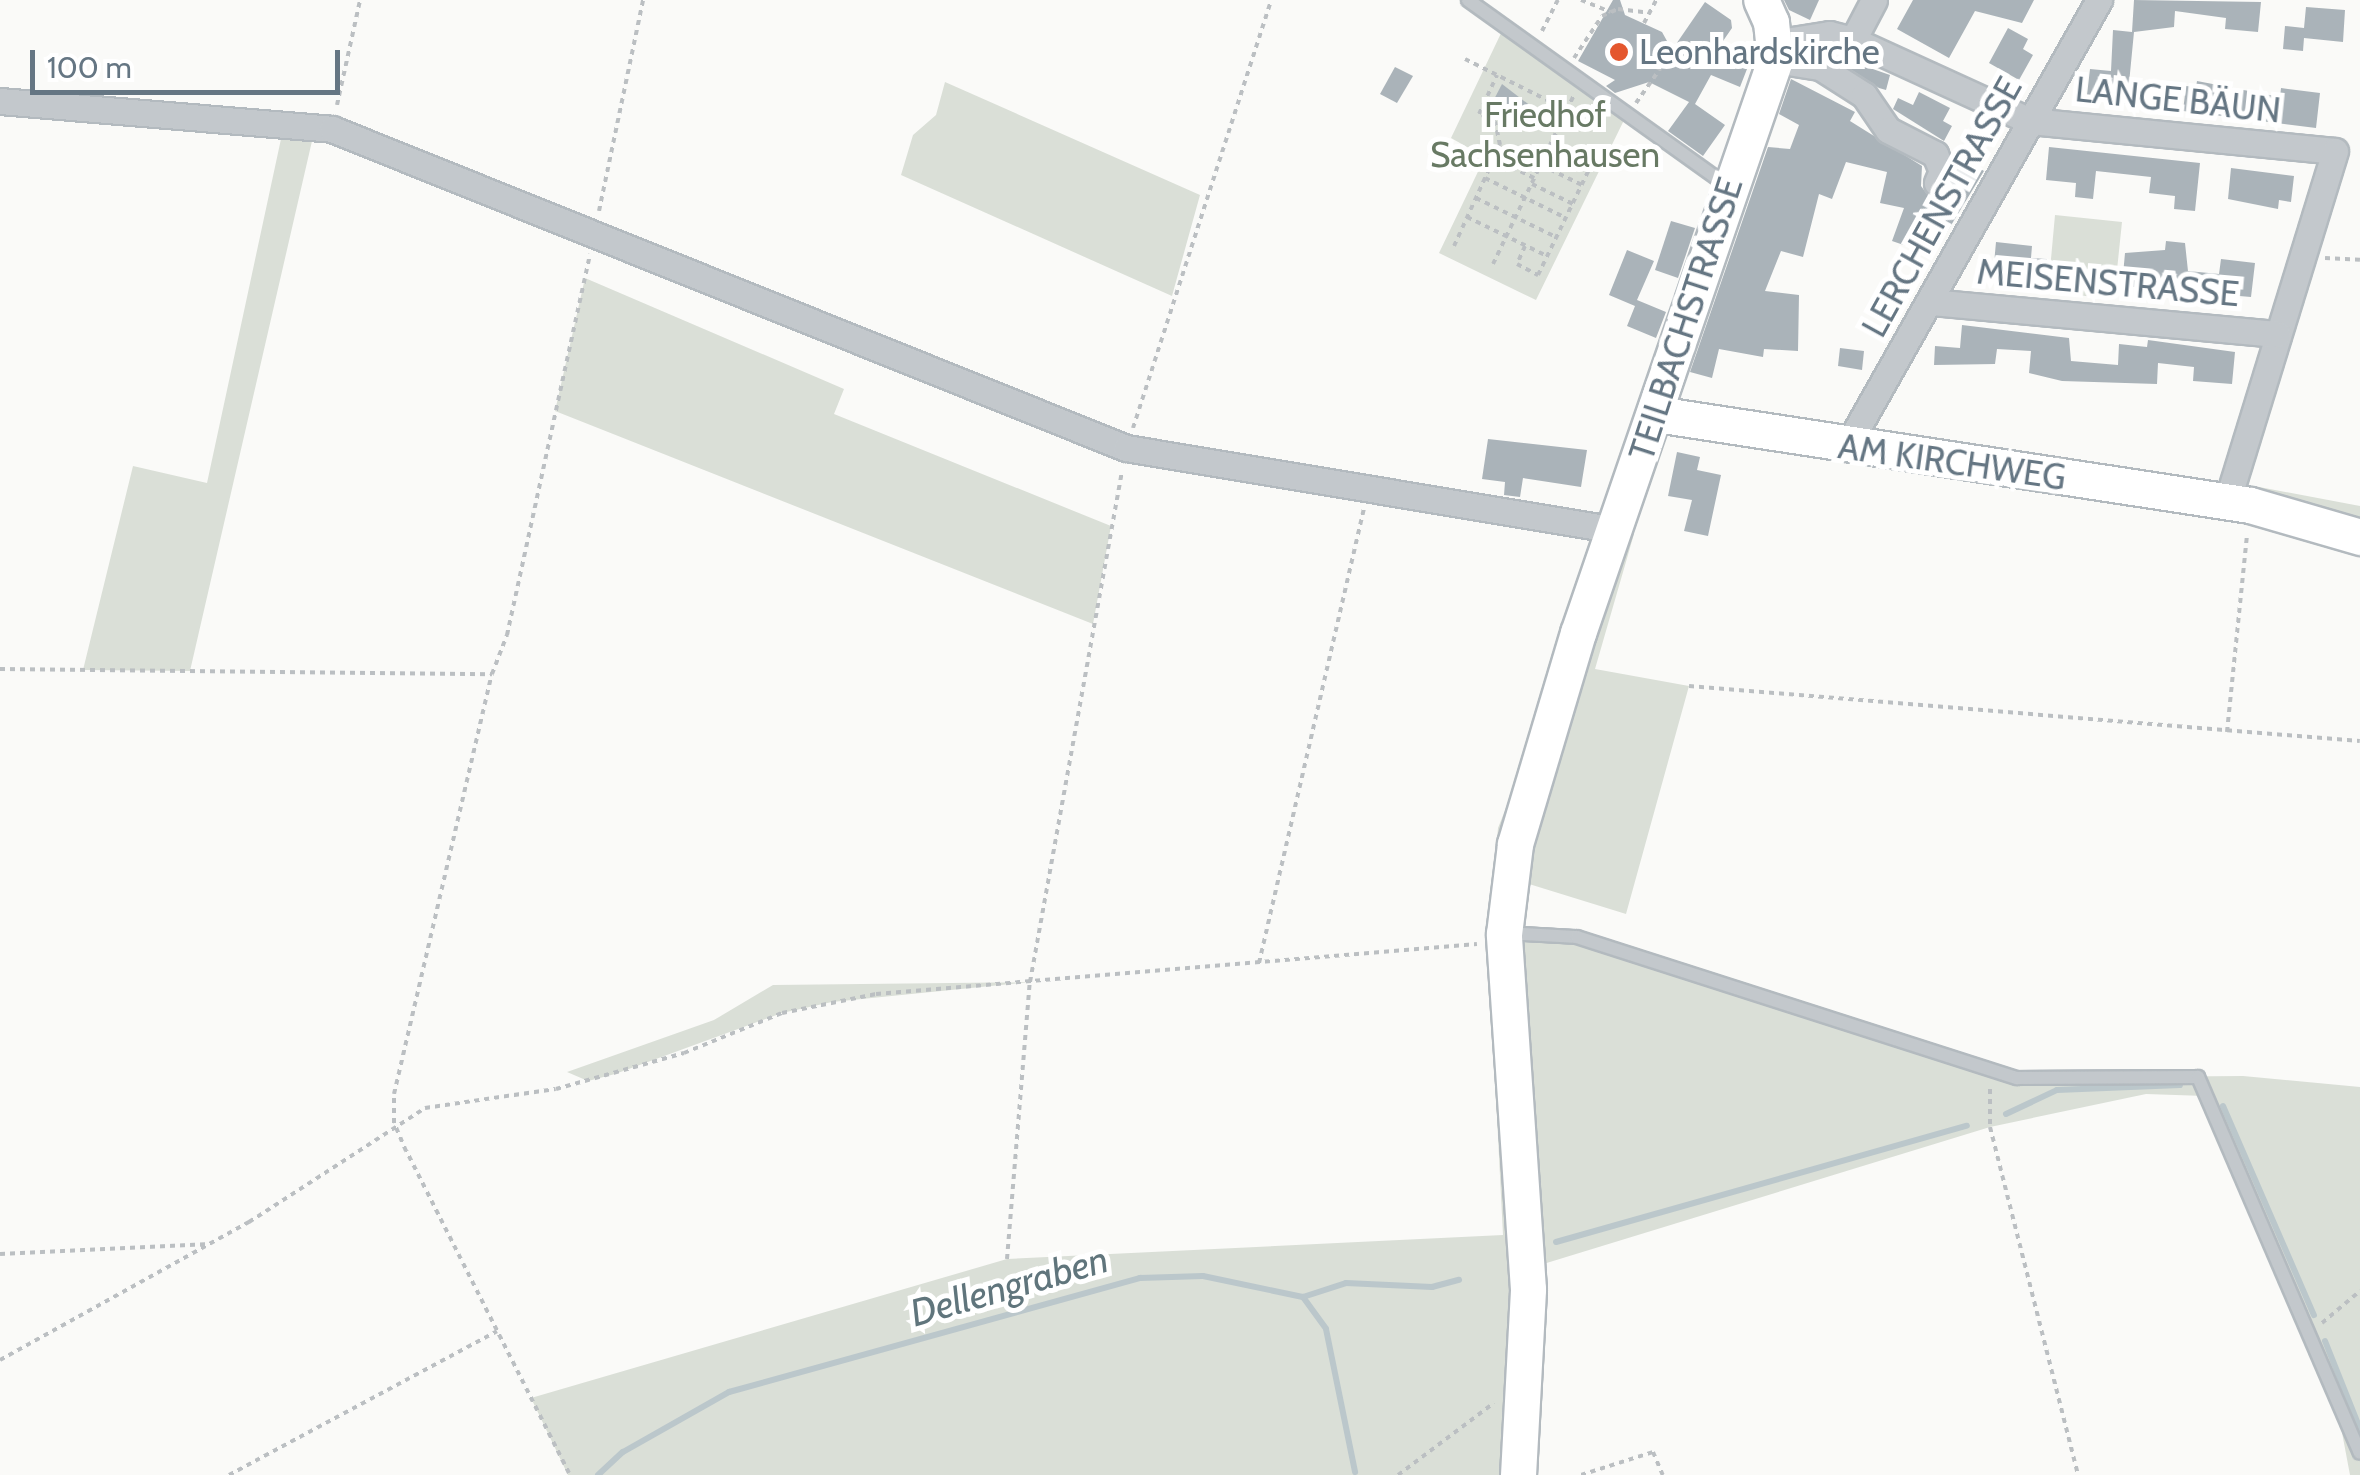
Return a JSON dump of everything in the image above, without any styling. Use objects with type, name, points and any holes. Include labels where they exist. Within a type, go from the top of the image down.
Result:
[{"type":"street","points":[[1761,0],[1774,51]]},
{"type":"street","points":[[1774,51],[1829,34],[1852,40],[1874,0]]},
{"type":"street","name":"LERCHENSTRASSE","points":[[1846,448],[2099,0]]},
{"type":"street","name":"LANGE BÄUN","points":[[1852,40],[2030,121],[2334,151],[2303,257]]},
{"type":"street","points":[[1774,51],[1820,67],[1864,94],[1888,130],[1935,154],[1942,171],[1937,183]]},
{"type":"street","name":"TEILBACHSTRASSE","points":[[1518,1475],[1528,1289],[1504,934],[1520,822],[1774,51]]},
{"type":"street","points":[[0,101],[332,129],[1126,448],[1370,485],[1617,530]]},
{"type":"street","points":[[2238,503],[2278,334],[2303,257]]},
{"type":"street","name":"MEISENSTRASSE","points":[[1931,302],[2278,334]]},
{"type":"street","name":"AM KIRCHWEG","points":[[1656,414],[1846,448],[2238,503],[2360,537]]},
{"type":"lane","points":[[1468,0],[1728,186]]},
{"type":"lane","points":[[1504,934],[1522,930],[1577,937],[2017,1078],[2198,1077],[2360,1452]]},
{"type":"path","points":[[332,129],[360,0]]},
{"type":"path","points":[[569,1473],[394,1123],[394,1094],[492,674],[506,635],[643,0]]},
{"type":"path","points":[[1007,1259],[1030,982],[1126,448],[1271,0]]},
{"type":"path","points":[[1534,48],[1558,0]]},
{"type":"path","points":[[1581,0],[1610,12],[1649,13]]},
{"type":"path","points":[[1644,23],[1656,0]]},
{"type":"path","points":[[1567,72],[1587,30],[1610,12]]},
{"type":"path","points":[[1465,59],[1567,110]]},
{"type":"path","points":[[1630,116],[1660,68],[1649,62]]},
{"type":"path","points":[[1454,246],[1500,145],[1495,122],[1479,114],[1497,75]]},
{"type":"path","points":[[1493,264],[1580,82]]},
{"type":"path","points":[[1550,146],[1591,166]]},
{"type":"path","points":[[1526,246],[1517,264],[1538,275],[1595,157]]},
{"type":"path","points":[[1494,158],[1572,204]]},
{"type":"path","points":[[1541,165],[1582,185]]},
{"type":"path","points":[[1484,178],[1566,218]]},
{"type":"path","points":[[1476,198],[1556,237]]},
{"type":"path","points":[[1466,218],[1547,256]]},
{"type":"path","points":[[2303,257],[2360,260]]},
{"type":"path","points":[[1258,964],[1370,485]]},
{"type":"path","points":[[2227,732],[2238,503]]},
{"type":"path","points":[[0,669],[492,674]]},
{"type":"path","points":[[1689,686],[2360,741]]},
{"type":"path","points":[[0,1360],[211,1244],[394,1123],[425,1108],[615,1074],[782,1013],[832,1002],[1478,944],[1504,934]]},
{"type":"path","points":[[1990,1069],[1990,1127],[2078,1475]]},
{"type":"path","points":[[0,1254],[211,1244]]},
{"type":"path","points":[[2307,1336],[2360,1290]]},
{"type":"path","points":[[229,1475],[497,1331]]},
{"type":"path","points":[[1398,1475],[1526,1379]]},
{"type":"path","points":[[1581,1475],[1653,1452],[1663,1475]]},
{"type":"green space","name":"Friedhof Sachsenhausen","points":[[1504,27],[1627,114],[1536,300],[1439,253],[1485,157],[1451,138]]},
{"type":"green space","points":[[945,82],[1200,195],[1172,296],[901,175],[913,135],[936,115]]},
{"type":"green space","points":[[284,125],[315,128],[190,671],[83,670],[133,466],[207,483]]},
{"type":"green space","points":[[2055,215],[2122,222],[2114,299],[2048,292]]},
{"type":"green space","points":[[585,278],[844,389],[834,414],[1111,526],[1093,624],[555,411]]},
{"type":"green space","points":[[2233,482],[2360,506],[2360,556],[2302,534]]},
{"type":"green space","points":[[1617,530],[1634,534],[1595,669],[1689,686],[1626,914],[1529,884],[1522,929],[2017,1078],[2243,1076],[2360,1087],[2360,1475],[2350,1475],[2337,1406],[2205,1096],[2146,1094],[1990,1127],[1527,1269],[1518,1475],[568,1475],[531,1398],[1007,1259],[1503,1235],[1488,940],[1498,828]]},
{"type":"green space","points":[[1030,982],[832,1002],[782,1013],[615,1074],[588,1081],[567,1072],[714,1020],[773,985]]},
{"type":"building","points":[[1613,0],[1620,0],[1625,15],[1662,32],[1672,50],[1705,2],[1731,20],[1732,28],[1714,54],[1747,69],[1740,87],[1711,75],[1695,104],[1725,125],[1703,156],[1668,131],[1689,102],[1649,82],[1615,93],[1606,86],[1615,80],[1578,61]]},
{"type":"building","points":[[1784,0],[1819,0],[1810,20],[1789,10]]},
{"type":"building","points":[[1913,0],[2034,0],[2022,23],[1975,11],[1949,58],[1897,29]]},
{"type":"building","points":[[2134,0],[2261,2],[2258,32],[2225,29],[2226,18],[2175,11],[2174,27],[2134,32],[2127,104],[2087,95],[2090,69],[2111,71],[2113,30],[2132,32]]},
{"type":"building","points":[[2306,7],[2345,10],[2343,42],[2304,38],[2303,51],[2283,49],[2285,26],[2304,28]]},
{"type":"building","points":[[2008,28],[2028,39],[2023,49],[2033,55],[2019,80],[1989,63]]},
{"type":"building","points":[[1824,52],[1890,75],[1886,90],[1879,88]]},
{"type":"building","points":[[1395,67],[1413,76],[1397,103],[1380,94]]},
{"type":"building","points":[[1791,79],[1855,112],[1850,121],[1922,166],[1921,186],[1930,198],[1952,189],[1957,166],[1952,152],[1984,171],[1933,255],[1892,241],[1904,208],[1880,203],[1887,172],[1846,162],[1832,199],[1819,194],[1803,257],[1781,251],[1765,291],[1799,295],[1798,351],[1764,349],[1763,357],[1719,349],[1712,378],[1690,372],[1768,147],[1790,149],[1799,125],[1779,114]]},
{"type":"building","points":[[2197,81],[2280,97],[2281,88],[2320,93],[2316,128],[2183,111],[2186,86],[2196,87]]},
{"type":"building","points":[[1502,84],[1532,107],[1520,130],[1488,111]]},
{"type":"building","points":[[1919,92],[1950,108],[1943,121],[1952,126],[1944,141],[1893,109],[1898,98],[1913,105]]},
{"type":"building","points":[[2049,147],[2200,163],[2195,211],[2174,209],[2175,196],[2149,193],[2151,177],[2096,171],[2093,199],[2075,197],[2076,183],[2046,180]]},
{"type":"building","points":[[2231,168],[2294,176],[2291,202],[2279,200],[2278,209],[2228,199]]},
{"type":"building","points":[[1671,221],[1695,228],[1678,278],[1655,270]]},
{"type":"building","points":[[2166,241],[2185,243],[2188,271],[2219,274],[2221,259],[2255,263],[2251,297],[2122,286],[2125,253],[2165,250]]},
{"type":"building","points":[[1996,242],[2032,246],[2031,258],[2047,259],[2045,280],[1993,275]]},
{"type":"building","points":[[1627,250],[1654,261],[1637,300],[1666,312],[1656,338],[1627,326],[1635,306],[1609,295]]},
{"type":"building","points":[[1962,325],[2069,338],[2071,361],[2118,365],[2119,344],[2147,347],[2148,340],[2235,352],[2232,384],[2193,381],[2194,367],[2158,363],[2157,384],[2062,381],[2029,373],[2031,351],[1997,349],[1995,364],[1934,365],[1935,346],[1960,348]]},
{"type":"building","points":[[1840,348],[1864,351],[1862,370],[1838,366]]},
{"type":"building","points":[[1488,439],[1587,450],[1581,487],[1523,478],[1520,497],[1504,495],[1505,482],[1482,479]]},
{"type":"building","points":[[1677,452],[1700,457],[1697,470],[1721,475],[1708,536],[1684,531],[1692,500],[1668,496]]},
{"type":"waterway","points":[[2006,1114],[2057,1090],[2180,1085]]},
{"type":"waterway","points":[[2223,1106],[2314,1315]]},
{"type":"waterway","points":[[1556,1242],[1967,1126]]},
{"type":"waterway","name":"Dellengraben","points":[[598,1475],[623,1452],[729,1392],[1140,1278],[1203,1276],[1303,1297],[1346,1283],[1432,1287],[1459,1280]]},
{"type":"waterway","points":[[1303,1297],[1326,1329],[1355,1472]]},
{"type":"waterway","points":[[2325,1341],[2360,1429]]},
{"type":"place","name":"Leonhardskirche","points":[[1619,52]]}]
